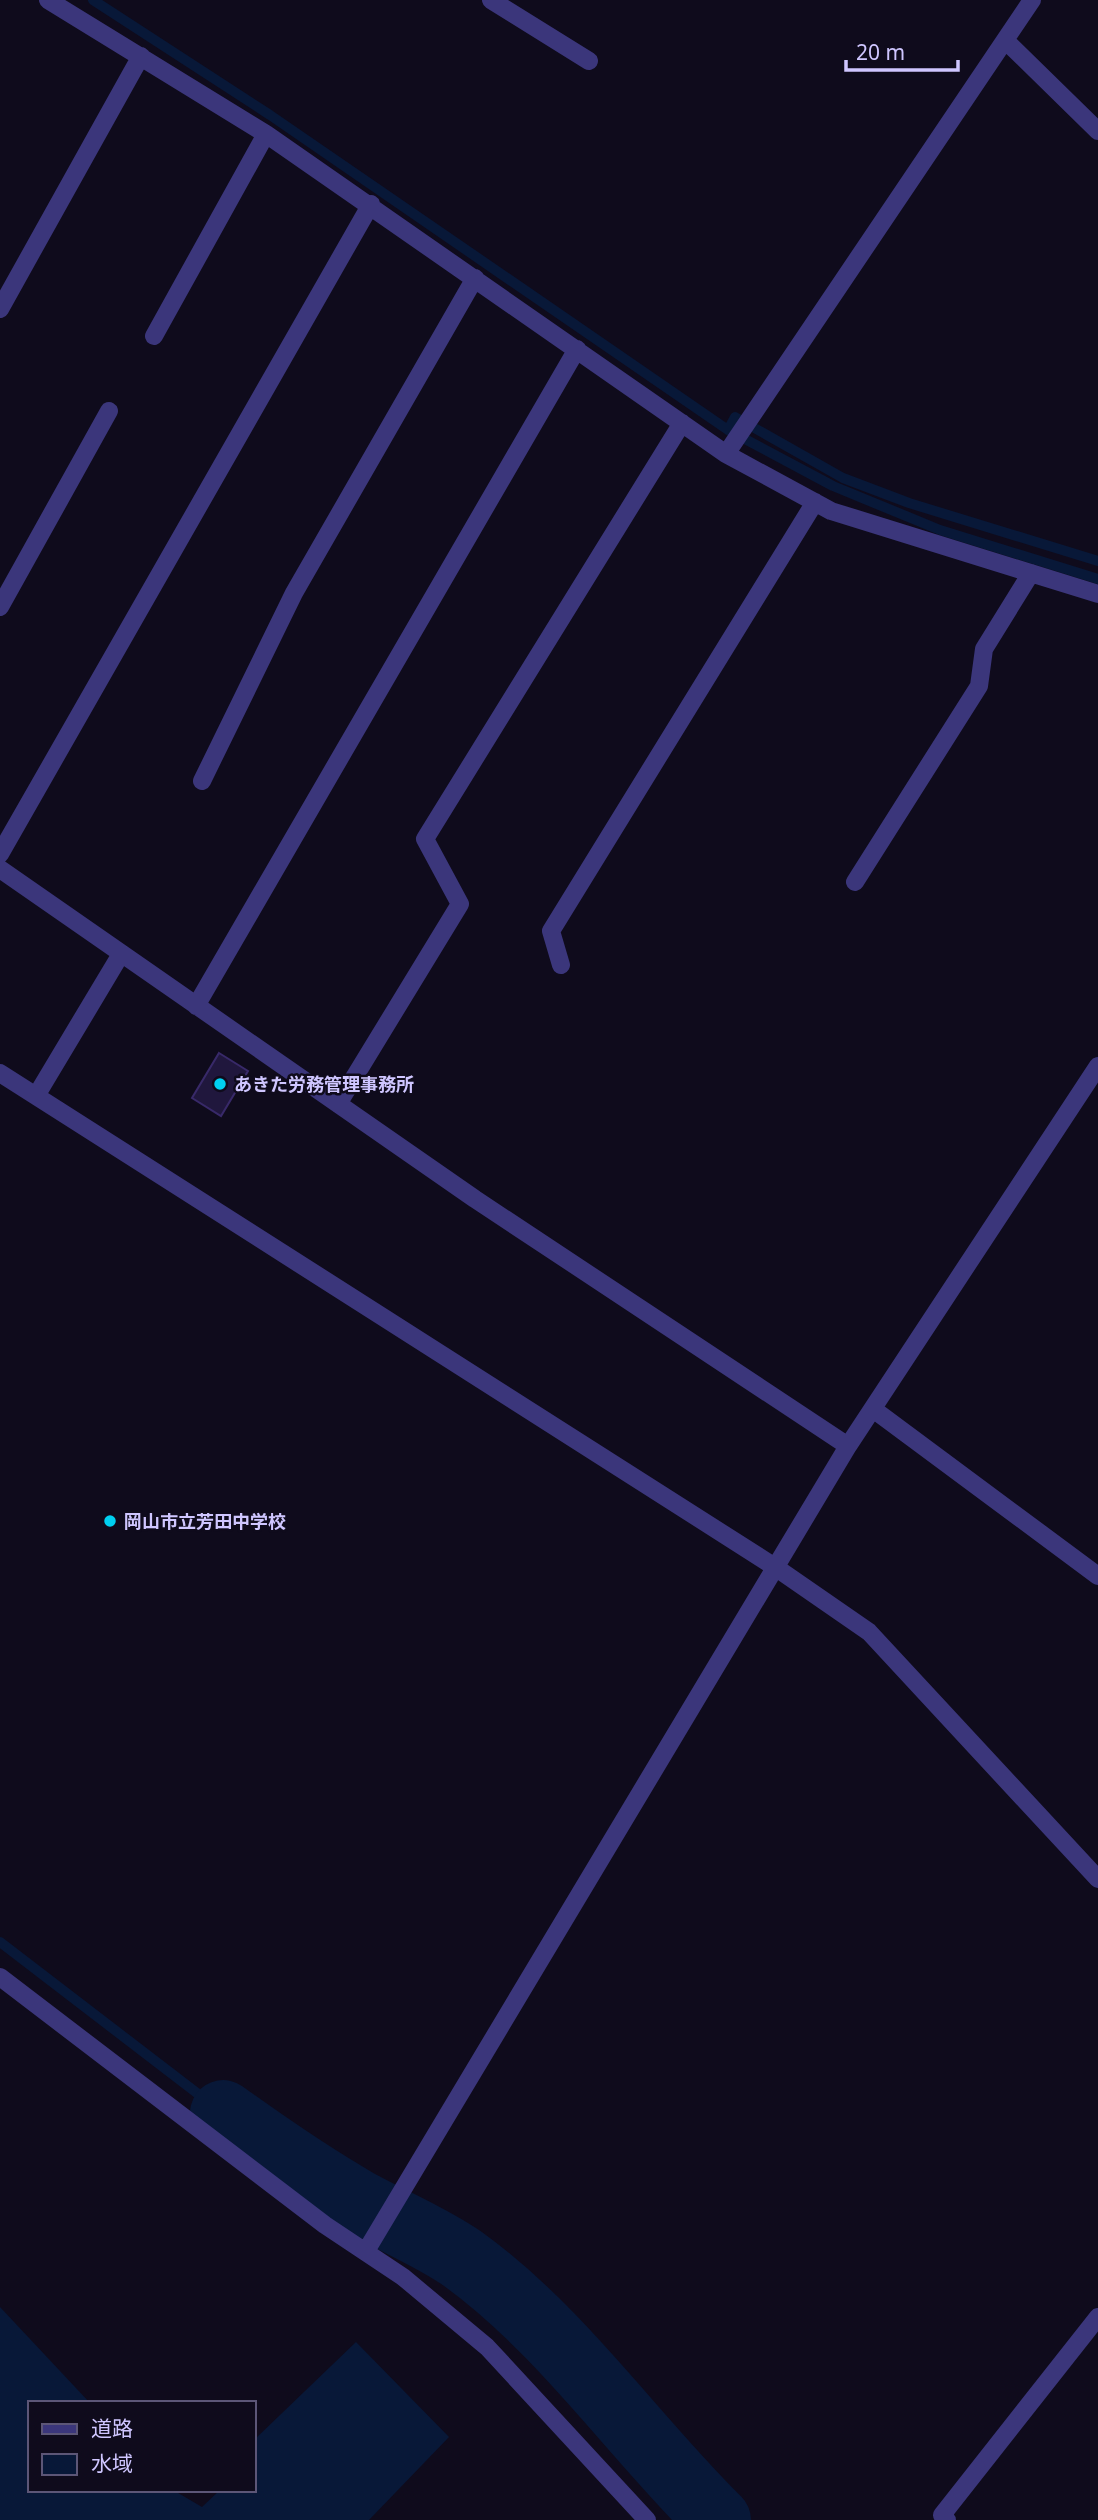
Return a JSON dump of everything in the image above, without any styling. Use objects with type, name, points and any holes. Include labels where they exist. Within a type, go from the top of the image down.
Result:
[{"type":"street","points":[[48,0],[266,134],[682,423],[731,448],[815,502],[831,511],[1098,594]]},
{"type":"street","points":[[491,0],[589,61]]},
{"type":"street","points":[[731,448],[1032,0]]},
{"type":"street","points":[[1005,40],[1098,131]]},
{"type":"street","points":[[0,309],[141,56]]},
{"type":"street","points":[[154,336],[266,134]]},
{"type":"street","points":[[0,853],[370,204]]},
{"type":"street","points":[[202,780],[294,593],[475,278]]},
{"type":"street","points":[[197,1006],[577,349]]},
{"type":"street","points":[[0,607],[109,411]]},
{"type":"street","points":[[338,1104],[460,904],[425,839],[682,423]]},
{"type":"street","points":[[561,965],[551,931],[815,502]]},
{"type":"street","points":[[855,882],[979,686],[984,649],[1031,573]]},
{"type":"street","points":[[0,869],[475,1199],[849,1446]]},
{"type":"street","points":[[37,1096],[121,954]]},
{"type":"street","points":[[370,2243],[849,1446],[1098,1066]]},
{"type":"street","points":[[0,1073],[775,1567],[869,1632],[1098,1879]]},
{"type":"street","points":[[873,1409],[1098,1576]]},
{"type":"street","points":[[0,1977],[325,2225],[370,2243],[403,2277],[487,2347],[647,2520]]},
{"type":"street","points":[[947,2520],[942,2515],[1091,2340],[1098,2317]]},
{"type":"water","points":[[0,2307],[88,2401],[28,2401],[28,2492],[176,2492],[202,2507],[218,2492],[256,2492],[256,2438],[356,2342],[449,2437],[369,2520],[0,2520]]},
{"type":"building","name":"あきた労務管理事務所","points":[[219,1053],[248,1071],[221,1116],[192,1098]]},
{"type":"waterway","points":[[93,0],[270,115],[728,430],[833,486],[940,530],[1098,579]]},
{"type":"waterway","points":[[728,430],[735,417],[843,478],[909,503],[1098,561]]},
{"type":"waterway","points":[[0,1942],[223,2113]]},
{"type":"waterway","points":[[223,2113],[339,2191],[463,2259],[499,2287],[565,2351],[718,2520]]},
{"type":"place","name":"あきた労務管理事務所","points":[[220,1084]]},
{"type":"place","name":"岡山市立芳田中学校","points":[[110,1521]]}]
